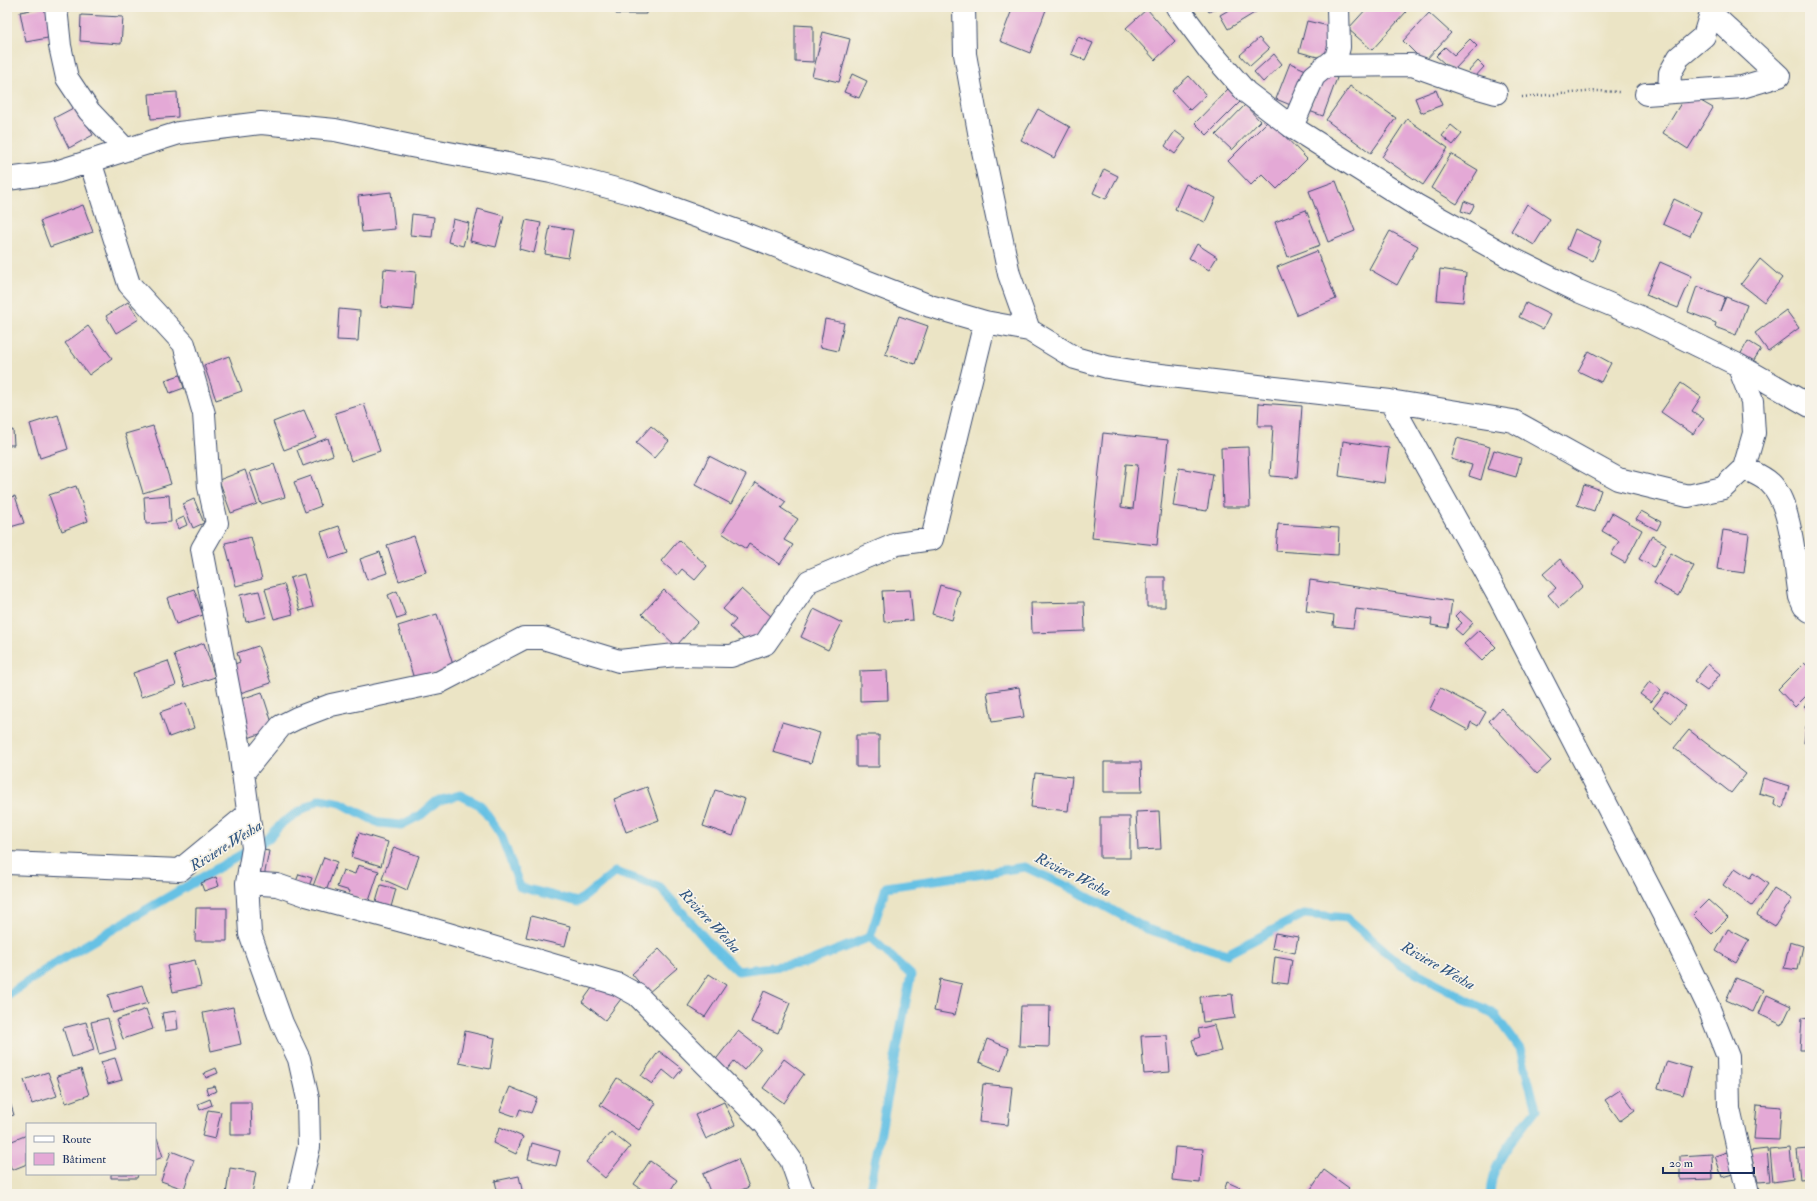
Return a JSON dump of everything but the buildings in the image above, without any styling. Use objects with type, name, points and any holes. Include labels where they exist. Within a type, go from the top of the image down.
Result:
[{"type":"street","points":[[56,7],[60,46],[67,78],[89,111],[126,150]]},
{"type":"street","points":[[964,7],[965,54],[981,139],[1009,274],[1029,330]]},
{"type":"street","points":[[1178,7],[1209,50],[1246,92],[1292,127],[1416,205],[1511,258],[1578,291],[1640,316],[1738,365],[1810,406]]},
{"type":"street","points":[[1292,127],[1314,76],[1324,66],[1336,58],[1339,47],[1338,7]]},
{"type":"street","points":[[1646,94],[1742,87],[1779,76],[1711,13],[1704,36],[1679,57],[1670,73],[1669,92]]},
{"type":"street","points":[[1324,66],[1412,66],[1496,93]]},
{"type":"street","points":[[7,179],[53,173],[179,133],[261,123],[335,130],[551,172],[630,193],[740,232],[930,306],[985,322],[1029,330],[1074,358],[1107,367],[1152,374],[1390,402],[1513,421],[1618,479],[1688,496],[1723,488],[1744,468],[1754,433],[1752,401],[1738,365]]},
{"type":"street","points":[[90,161],[129,284],[184,344],[204,414],[209,487],[217,523],[202,550],[239,743],[253,848],[246,883],[250,934],[282,1023],[299,1060],[308,1099],[309,1147],[298,1194]]},
{"type":"street","points":[[243,773],[281,726],[297,718],[331,705],[440,682],[524,638],[543,638],[619,661],[676,655],[731,656],[765,644],[809,581],[897,544],[932,539],[985,322]]},
{"type":"street","points":[[1390,402],[1503,606],[1674,935],[1708,1006],[1728,1057],[1729,1109],[1748,1194]]},
{"type":"street","points":[[1744,468],[1770,483],[1781,498],[1786,512],[1800,597],[1804,606],[1810,611]]},
{"type":"street","points":[[7,863],[180,870],[248,814]]},
{"type":"street","points":[[246,883],[277,885],[306,895],[435,930],[565,968],[617,984],[630,991],[653,1010],[765,1124],[791,1160],[803,1194]]},
{"type":"path","points":[[1496,93],[1524,97],[1597,91],[1646,94]]},
{"type":"waterway","name":"Riviere Wesha","points":[[7,996],[60,960],[268,839],[283,822],[320,799],[341,803],[379,823],[401,825],[421,815],[437,801],[460,795],[480,805],[501,835],[520,887],[578,902],[615,872],[660,887],[709,943],[738,971],[805,963],[870,937],[886,887],[1025,867],[1069,887],[1147,929],[1227,954],[1304,914],[1347,918],[1399,963],[1495,1015],[1520,1049],[1536,1109],[1500,1159],[1491,1182],[1490,1194]]},
{"type":"waterway","points":[[869,1194],[911,975],[870,937]]}]
